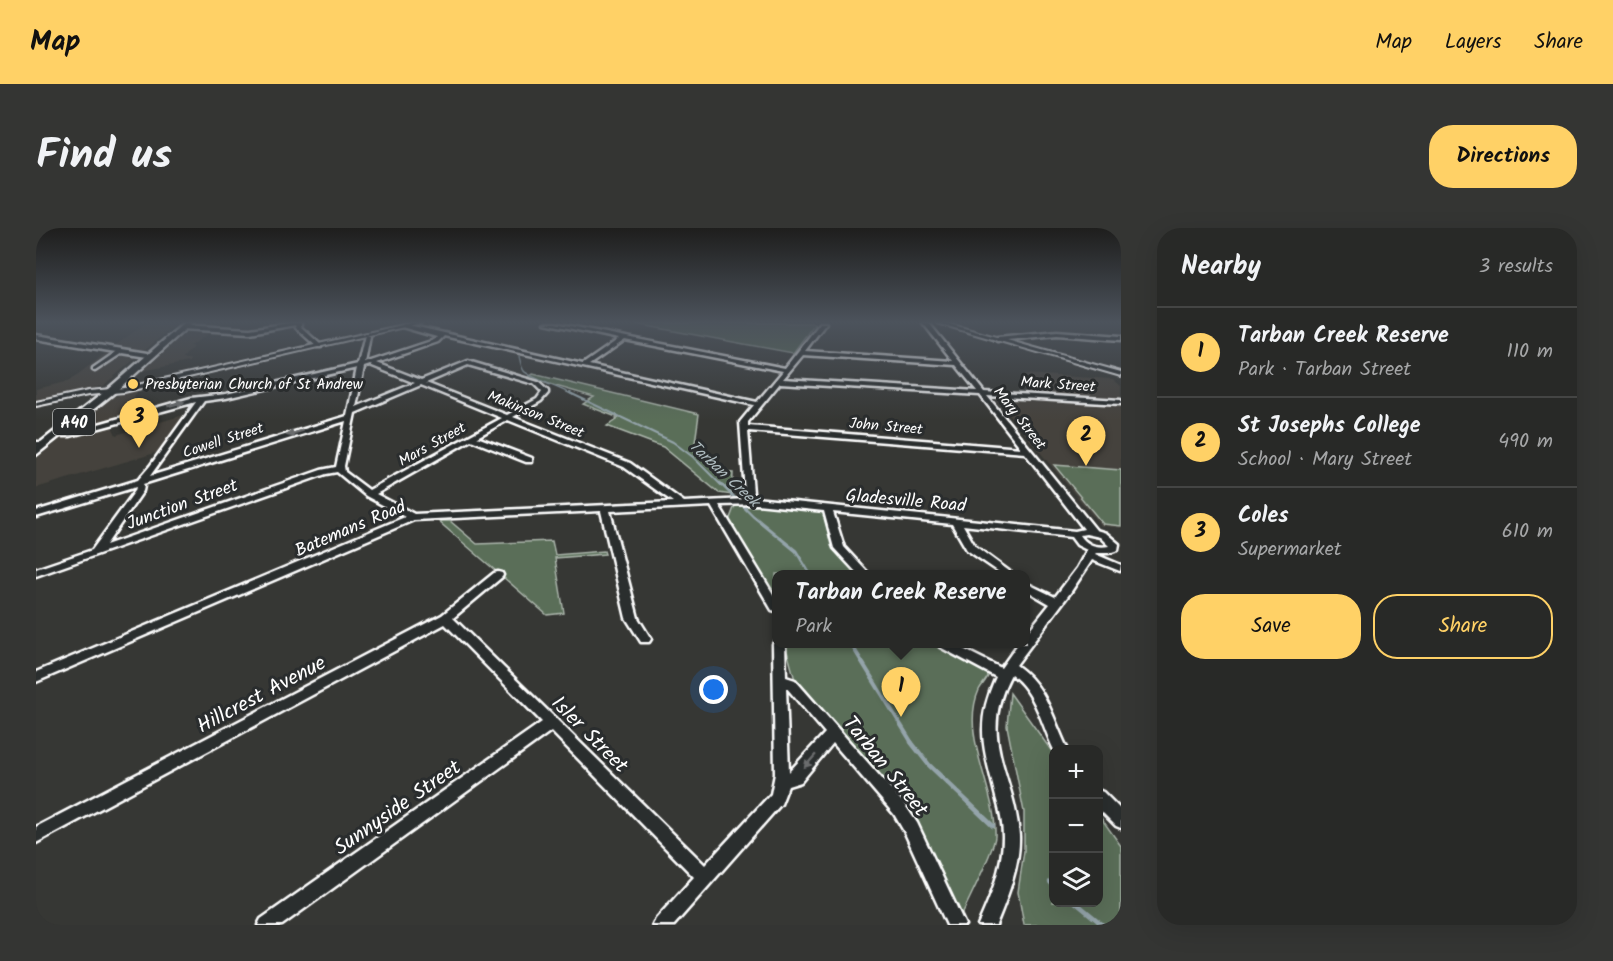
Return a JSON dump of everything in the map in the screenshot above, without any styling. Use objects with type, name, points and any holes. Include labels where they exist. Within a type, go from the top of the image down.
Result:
[{"type":"highway","name":"A40","points":[[36,446],[107,392],[146,356]]},
{"type":"highway","name":"A40","points":[[36,446],[59,434],[149,356]]},
{"type":"main road","points":[[36,404],[79,394],[107,392],[275,356]]},
{"type":"main road","points":[[1056,356],[1121,374]]},
{"type":"street","points":[[95,369],[114,356]]},
{"type":"street","points":[[367,356],[367,363],[352,414],[340,473],[369,494],[412,517]]},
{"type":"street","points":[[59,434],[70,434],[202,398],[226,396],[367,363],[389,356]]},
{"type":"street","points":[[545,356],[758,404]]},
{"type":"street","points":[[585,365],[599,356]]},
{"type":"street","points":[[713,356],[787,370]]},
{"type":"street","points":[[749,501],[744,428],[746,418],[799,356]]},
{"type":"street","points":[[840,356],[957,363]]},
{"type":"street","name":"Mary Street","points":[[951,356],[1092,532]]},
{"type":"street","name":"Makinson Street","points":[[367,363],[627,465],[683,505]]},
{"type":"street","name":"Mars Street","points":[[369,494],[540,400],[546,392],[536,383],[468,363],[420,382]]},
{"type":"street","name":"Mark Street","points":[[778,381],[909,391],[1121,402]]},
{"type":"street","name":"Cowell Street","points":[[36,514],[352,414],[420,382]]},
{"type":"street","points":[[95,553],[139,491],[140,486],[136,483],[149,474],[202,398]]},
{"type":"street","name":"John Street","points":[[744,428],[1026,451]]},
{"type":"street","points":[[472,438],[529,460]]},
{"type":"street","name":"Junction Street","points":[[36,573],[324,472],[340,469]]},
{"type":"street","name":"Gladesville Road","points":[[734,502],[749,501],[1076,534],[1081,531],[1092,532]]},
{"type":"street","name":"Batemans Road","points":[[36,677],[405,522],[412,517],[734,502]]},
{"type":"street","points":[[714,504],[772,599]]},
{"type":"street","points":[[605,509],[632,618],[645,639]]},
{"type":"street","points":[[828,510],[839,548],[860,570]]},
{"type":"street","points":[[956,522],[971,548],[1002,570]]},
{"type":"street","points":[[1092,532],[1114,544],[1120,569]]},
{"type":"street","points":[[1076,534],[1079,542],[1120,569]]},
{"type":"street","points":[[1030,639],[1092,552],[1114,544]]},
{"type":"street","name":"Hillcrest Avenue","points":[[36,835],[446,618],[498,575]]},
{"type":"street","points":[[1030,588],[1057,603]]},
{"type":"street","name":"Isler Street","points":[[446,618],[706,878]]},
{"type":"street","points":[[662,925],[776,799],[782,781],[778,648]]},
{"type":"street","points":[[954,648],[1028,678],[1037,690],[1059,745]]},
{"type":"street","points":[[987,925],[1010,854],[1010,823],[989,724],[994,696],[1007,670],[1023,648]]},
{"type":"street","name":"Tarban Street","points":[[780,680],[791,684],[906,820],[956,925]]},
{"type":"street","name":"Sunnyside Street","points":[[267,925],[550,724]]},
{"type":"street","points":[[782,781],[796,777],[833,733]]},
{"type":"street","points":[[1100,799],[1121,821]]},
{"type":"shaded area","points":[[102,356],[139,356],[103,386],[36,401],[36,389],[69,381]]},
{"type":"shaded area","points":[[159,356],[185,356],[182,359],[190,359],[189,362],[142,371]]},
{"type":"shaded area","points":[[1024,374],[1113,379],[1121,386],[1121,400],[1045,395]]},
{"type":"shaded area","points":[[138,390],[123,417],[109,420],[116,435],[187,414],[162,451],[36,488],[36,459],[112,397]]},
{"type":"shaded area","points":[[996,399],[1121,406],[1121,528],[1101,526]]},
{"type":"green space","points":[[533,374],[699,414],[694,450],[720,472],[733,473],[732,495],[719,493],[663,447],[607,426],[619,418],[583,404],[594,397],[528,378]]},
{"type":"green space","points":[[1054,465],[1121,470],[1121,526],[1103,524]]},
{"type":"green space","points":[[735,505],[762,505],[819,511],[824,514],[831,546],[853,570],[772,570],[772,591],[729,521]]},
{"type":"green space","points":[[438,521],[450,521],[477,544],[552,541],[555,555],[604,551],[605,554],[555,558],[564,613],[547,615]]},
{"type":"green space","points":[[786,648],[943,648],[989,674],[979,690],[974,707],[973,725],[980,763],[991,800],[995,836],[985,865],[959,921],[913,816],[795,680]]},
{"type":"green space","points":[[1010,693],[1049,747],[1049,907],[1103,907],[1103,821],[1121,846],[1121,925],[1024,925],[1018,892],[1024,851],[1024,812],[1007,726]]},
{"type":"waterway","name":"Tarban Creek","points":[[519,356],[524,371],[573,395]]},
{"type":"waterway","name":"Tarban Creek","points":[[570,393],[673,442],[693,457],[721,485]]},
{"type":"waterway","name":"Tarban Creek","points":[[720,483],[753,516],[796,551],[808,570]]},
{"type":"waterway","name":"Tarban Creek","points":[[853,648],[912,743]]},
{"type":"waterway","name":"Tarban Creek","points":[[911,742],[929,765],[993,826]]},
{"type":"waterway","name":"Tarban Creek","points":[[1081,907],[1103,925]]},
{"type":"place","name":"Presbyterian Church of St Andrew","points":[[133,384]]},
{"type":"place","name":"Coles","points":[[139,448]]},
{"type":"place","name":"St Josephs College","points":[[1086,466]]},
{"type":"place","name":"Tarban Creek Reserve","points":[[901,717]]}]
